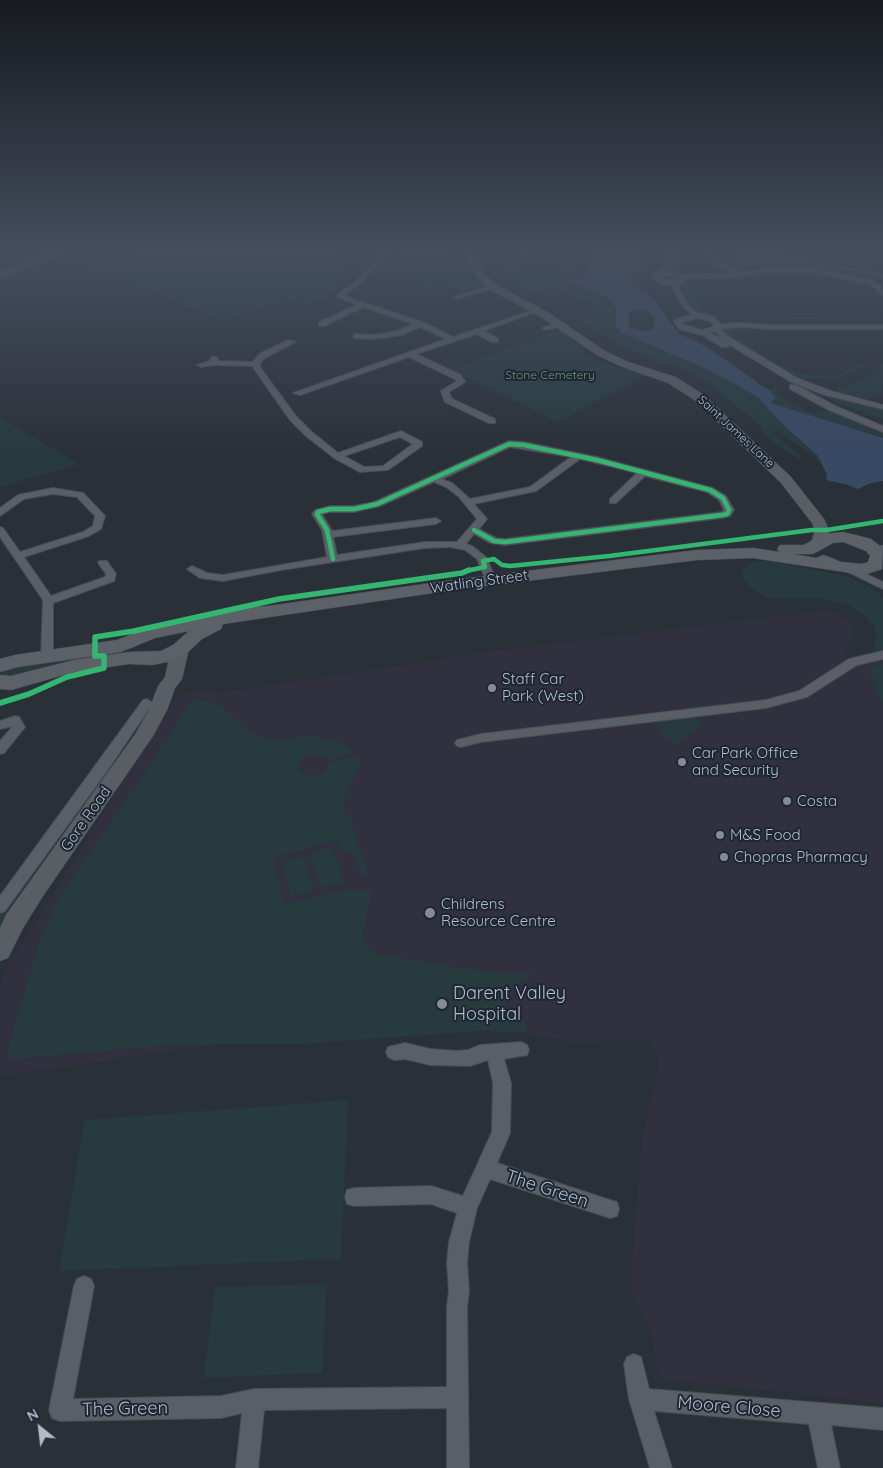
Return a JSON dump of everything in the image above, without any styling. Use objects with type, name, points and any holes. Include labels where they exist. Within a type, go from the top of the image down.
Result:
[{"type":"main road","points":[[852,538],[883,535]]},
{"type":"main road","name":"Watling Street","points":[[697,555],[733,548],[755,547],[808,550],[833,537],[852,538]]},
{"type":"main road","points":[[852,538],[872,547],[881,557]]},
{"type":"main road","points":[[819,544],[817,551],[821,557],[843,568]]},
{"type":"main road","name":"Watling Street","points":[[2,664],[121,646],[153,632],[234,615],[262,613],[491,580],[697,555],[753,553],[864,570],[876,565],[881,557]]},
{"type":"main road","name":"Watling Street","points":[[83,666],[128,658],[152,659],[171,656],[195,635],[214,625],[262,613]]},
{"type":"main road","points":[[153,632],[165,630],[174,632],[180,638],[181,648]]},
{"type":"main road","points":[[0,682],[12,683],[74,666],[83,666]]},
{"type":"main road","points":[[0,698],[83,666]]},
{"type":"street","points":[[357,336],[375,337],[399,333],[420,324],[452,340]]},
{"type":"street","points":[[280,402],[296,393],[499,324]]},
{"type":"street","points":[[546,328],[559,324]]},
{"type":"street","name":"Saint James Lane","points":[[559,324],[601,353],[624,364],[672,380],[698,396],[776,469],[816,517],[832,529],[852,538]]},
{"type":"street","points":[[679,324],[680,326],[702,332],[808,395],[883,430]]},
{"type":"street","points":[[702,332],[711,330],[716,324]]},
{"type":"street","points":[[716,324],[816,324]]},
{"type":"street","points":[[716,324],[719,333],[726,339],[800,383],[828,393],[883,407]]},
{"type":"street","points":[[803,324],[883,327]]},
{"type":"street","points":[[477,331],[496,340]]},
{"type":"street","points":[[256,364],[261,356],[291,342]]},
{"type":"street","points":[[256,350],[269,352]]},
{"type":"street","points":[[409,354],[458,377],[461,382],[445,391],[448,400],[492,421]]},
{"type":"street","points":[[200,365],[214,361],[256,364]]},
{"type":"street","points":[[256,364],[280,402],[305,431],[337,456],[363,470],[386,468],[419,444],[401,434],[337,456]]},
{"type":"street","points":[[273,391],[296,393]]},
{"type":"street","points":[[333,559],[328,536],[317,514],[318,512],[330,509],[354,509],[377,504],[509,444],[528,446],[577,457],[714,492],[725,500],[728,505],[728,513],[722,516],[505,542],[494,541],[474,530]]},
{"type":"street","points":[[469,502],[533,490],[577,457]]},
{"type":"street","points":[[613,501],[643,473]]},
{"type":"street","points":[[434,479],[452,487],[469,502],[482,520],[460,545]]},
{"type":"street","points":[[0,513],[21,497],[53,492],[80,496],[100,516],[98,527],[86,534],[18,556]]},
{"type":"street","name":"Saint James Lane","points":[[816,517],[822,530],[819,544]]},
{"type":"street","points":[[328,536],[436,520]]},
{"type":"street","points":[[0,530],[48,601],[47,656]]},
{"type":"street","points":[[192,569],[204,576],[223,578],[425,545],[460,545],[472,550],[481,557],[491,580]]},
{"type":"street","points":[[48,601],[107,580],[112,576],[103,563]]},
{"type":"street","points":[[843,568],[883,586]]},
{"type":"street","name":"Gore Road","points":[[0,907],[110,770],[144,736],[158,710],[167,686],[173,679],[181,648]]},
{"type":"street","points":[[461,743],[481,738],[766,704],[802,694],[853,662],[883,655]]},
{"type":"street","points":[[152,659],[162,668],[167,686]]},
{"type":"street","name":"Gore Road","points":[[0,951],[14,922],[110,770],[147,703]]},
{"type":"street","points":[[0,725],[15,720],[18,729],[0,750]]},
{"type":"street","points":[[394,1052],[405,1051],[430,1057],[457,1059],[470,1058],[480,1053],[521,1050]]},
{"type":"street","name":"The Green","points":[[458,1468],[457,1306],[459,1281],[457,1263],[462,1226],[468,1207],[500,1136],[503,1125],[502,1082],[494,1052]]},
{"type":"street","name":"The Green","points":[[484,1168],[610,1209]]},
{"type":"street","points":[[354,1197],[431,1195],[468,1207]]},
{"type":"street","name":"The Green","points":[[84,1286],[60,1410],[221,1407],[254,1400],[458,1397]]},
{"type":"street","points":[[634,1364],[640,1399],[661,1468]]},
{"type":"street","name":"Moore Close","points":[[640,1399],[883,1420]]},
{"type":"street","points":[[247,1468],[254,1400]]},
{"type":"street","points":[[818,1415],[829,1468]]},
{"type":"shaded area","name":"Darent Valley Hospital","points":[[831,610],[843,617],[853,627],[852,640],[844,655],[849,658],[883,651],[883,1403],[660,1379],[651,1333],[633,1293],[631,1279],[642,1138],[659,1064],[656,1052],[650,1044],[643,1040],[632,1039],[580,1044],[518,1032],[482,1031],[381,1020],[0,1076],[0,988],[3,974],[156,728],[180,694],[212,689],[213,694],[440,660],[440,658]]},
{"type":"green space","points":[[584,324],[615,324],[615,326],[653,347],[684,358],[733,382],[758,397],[781,423],[818,456],[823,466],[813,456],[777,431],[772,431],[798,454],[804,463],[771,441],[762,432],[763,428],[693,372],[625,349]]},
{"type":"green space","points":[[731,326],[741,331],[733,333],[736,338],[773,362],[799,373],[831,376],[840,374],[859,363],[862,365],[861,368],[826,380],[799,378],[762,359],[724,333],[725,328]]},
{"type":"green space","name":"Stone Cemetery","points":[[560,328],[583,348],[583,354],[598,361],[646,375],[558,422],[452,370]]},
{"type":"green space","points":[[883,365],[882,393],[878,397],[862,399],[836,392],[838,387],[854,383]]},
{"type":"green space","points":[[794,383],[830,395],[883,408],[883,419],[843,405]]},
{"type":"green space","points":[[777,388],[780,396],[798,407],[815,415],[828,410],[883,432],[883,438],[777,405],[773,401],[775,399],[768,389]]},
{"type":"green space","points":[[0,418],[79,464],[0,487]]},
{"type":"green space","points":[[769,561],[846,576],[878,592],[883,598],[883,651],[872,652],[877,638],[874,626],[864,615],[848,605],[818,598],[776,599],[766,597],[750,588],[742,577],[743,570],[753,562]]},
{"type":"green space","points":[[90,655],[90,658],[14,679],[1,676],[5,669]]},
{"type":"green space","points":[[883,664],[883,706],[869,671],[873,666]]},
{"type":"green space","points":[[194,700],[218,704],[248,732],[263,738],[276,741],[311,735],[343,744],[350,748],[351,754],[327,760],[317,754],[303,757],[298,766],[300,771],[306,775],[314,776],[322,773],[328,767],[328,762],[361,756],[358,771],[350,784],[342,807],[351,820],[369,876],[361,873],[351,852],[344,853],[336,840],[273,858],[285,904],[347,890],[372,890],[363,934],[368,947],[377,954],[463,968],[514,974],[533,974],[505,993],[506,1009],[524,1021],[527,1027],[526,1033],[482,1031],[303,1044],[183,1044],[7,1059],[9,1045],[39,943],[57,901],[151,764],[188,705]]},
{"type":"green space","points":[[693,716],[701,726],[676,745],[661,733],[654,719]]},
{"type":"green space","points":[[104,773],[109,774],[0,938],[0,914],[11,896]]},
{"type":"green space","points":[[327,848],[333,849],[345,882],[344,884],[324,887],[319,883],[310,855]]},
{"type":"green space","points":[[303,857],[313,886],[310,887],[315,891],[291,896],[282,867],[285,861]]},
{"type":"green space","points":[[348,1100],[341,1259],[59,1271],[85,1120]]},
{"type":"green space","points":[[327,1284],[322,1373],[204,1378],[215,1287]]},
{"type":"water","points":[[615,324],[629,324],[629,327],[644,331],[655,329],[653,324],[671,324],[679,334],[696,341],[714,352],[759,385],[768,389],[776,398],[771,402],[774,404],[883,438],[883,481],[871,483],[858,489],[829,481],[826,479],[827,475],[818,456],[781,423],[758,397],[707,369],[622,333],[615,326]]},
{"type":"cycle path","points":[[333,559],[327,530],[317,514],[318,512],[330,509],[354,509],[377,504],[509,444],[524,445],[597,460],[710,490],[723,498],[729,510],[727,514],[722,515],[505,542],[494,541],[474,530]]},
{"type":"cycle path","points":[[0,703],[29,694],[67,677],[104,668],[104,656],[95,656],[95,637],[134,631],[279,599],[462,573],[470,569],[485,567],[483,561],[494,559],[502,565],[510,566],[609,556],[812,530],[827,530],[883,521]]},
{"type":"place","name":"Staff Car Park (West)","points":[[492,688]]},
{"type":"place","name":"Car Park Office and Security","points":[[682,762]]},
{"type":"place","name":"Costa","points":[[787,801]]},
{"type":"place","name":"M&S Food","points":[[720,835]]},
{"type":"place","name":"Chopras Pharmacy","points":[[724,857]]},
{"type":"place","name":"Childrens Resource Centre","points":[[430,913]]},
{"type":"place","name":"Darent Valley Hospital","points":[[442,1004]]}]
